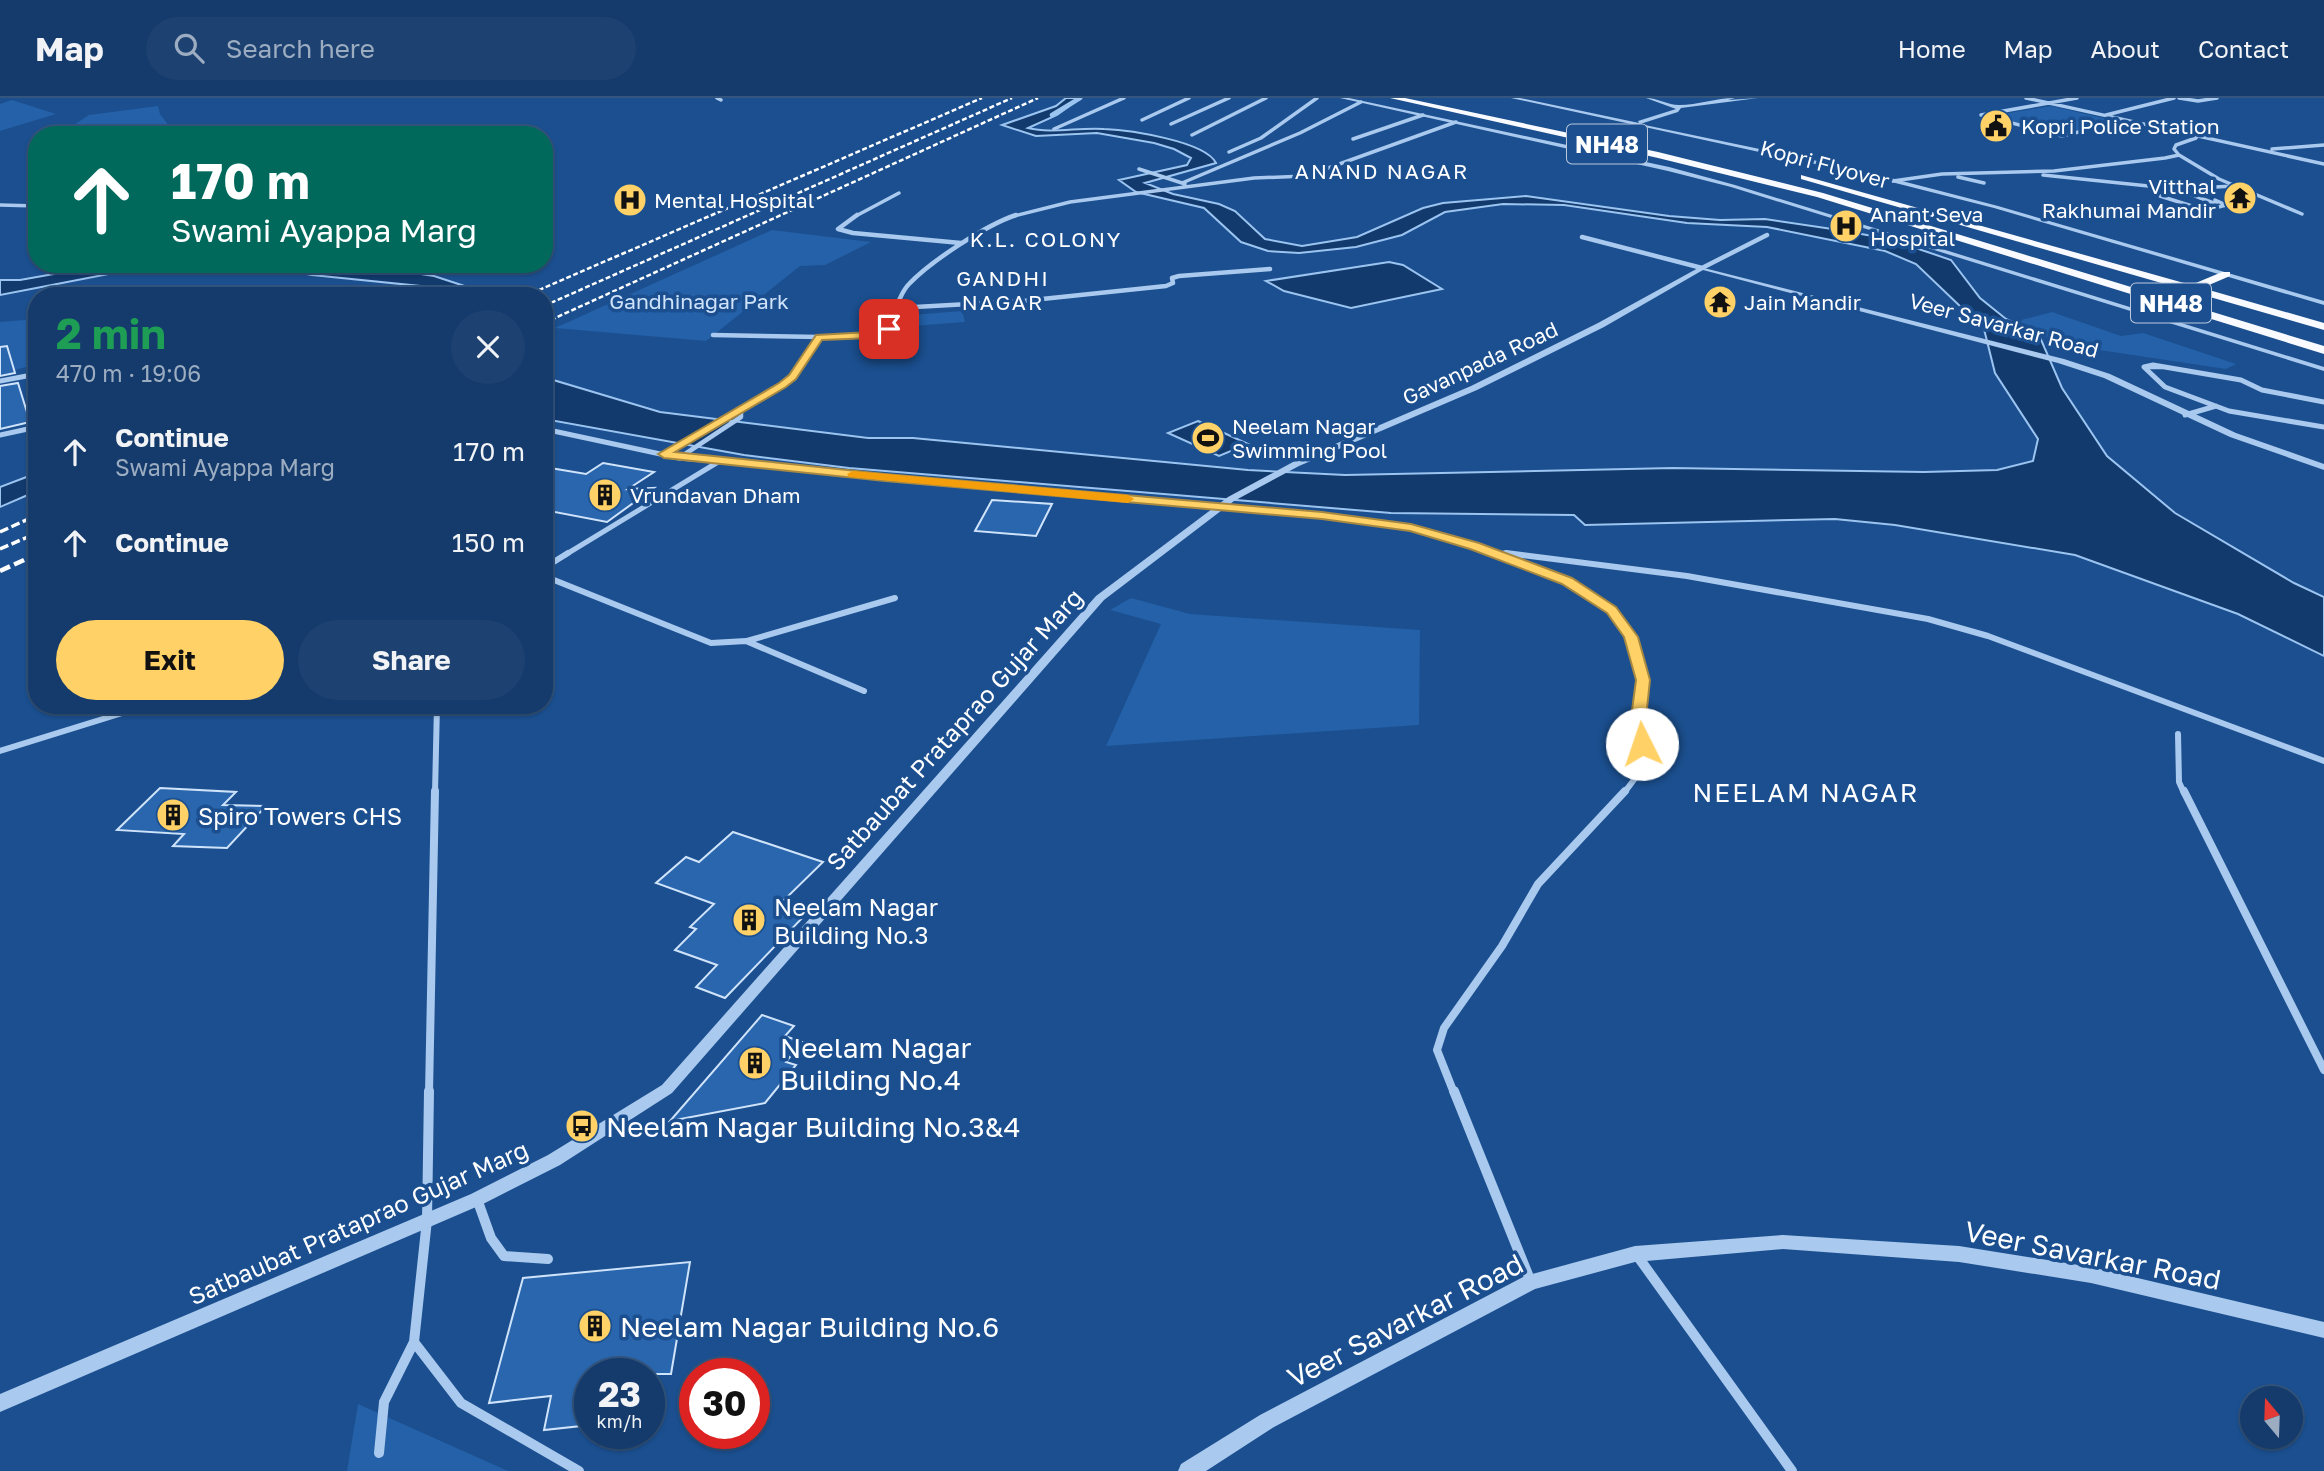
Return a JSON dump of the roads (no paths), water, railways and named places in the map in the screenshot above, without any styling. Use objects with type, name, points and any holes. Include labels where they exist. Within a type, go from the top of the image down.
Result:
[{"type":"highway","name":"Kopri Flyover","points":[[1394,98],[1739,174],[1820,195],[2324,350]]},
{"type":"highway","name":"NH48","points":[[1442,98],[1535,118]]},
{"type":"highway","name":"Kopri Flyover","points":[[1798,176],[2193,288]]},
{"type":"highway","points":[[2193,288],[2226,274]]},
{"type":"highway","name":"NH48","points":[[2193,288],[2324,327]]},
{"type":"street","points":[[1054,129],[1124,98]]},
{"type":"street","points":[[1142,120],[1189,98]]},
{"type":"street","points":[[1171,124],[1229,98]]},
{"type":"street","points":[[1192,135],[1266,98]]},
{"type":"street","points":[[1229,152],[1261,138],[1317,98]]},
{"type":"street","points":[[1342,98],[1682,172],[2000,267],[2324,369]]},
{"type":"street","points":[[1513,98],[1636,123],[1996,207],[2324,303]]},
{"type":"street","points":[[1648,98],[1677,107],[1733,98]]},
{"type":"street","points":[[1688,105],[1756,98]]},
{"type":"street","points":[[2026,98],[2196,138],[2324,164]]},
{"type":"street","points":[[2077,98],[1981,115],[2062,136],[2124,121]]},
{"type":"street","points":[[2102,116],[2174,98]]},
{"type":"street","points":[[2179,98],[2197,101],[2217,98]]},
{"type":"street","points":[[1182,183],[1291,138],[1361,102]]},
{"type":"street","points":[[1636,123],[1676,111],[1679,109],[1677,107]]},
{"type":"street","points":[[1353,139],[1423,115]]},
{"type":"street","points":[[713,335],[819,337],[882,332],[889,329],[907,285],[962,243],[998,221],[1032,209],[1254,178],[1306,176],[1456,122]]},
{"type":"street","points":[[2196,138],[2176,145],[2174,149],[2179,155],[2234,186],[2302,214]]},
{"type":"street","points":[[2263,150],[2324,146]]},
{"type":"street","points":[[2028,173],[2179,155]]},
{"type":"street","points":[[1139,169],[1192,187]]},
{"type":"street","points":[[1999,173],[2018,179]]},
{"type":"street","points":[[1893,181],[1947,174],[2028,173],[2181,190],[2234,186]]},
{"type":"street","points":[[1947,174],[1984,183]]},
{"type":"street","points":[[2181,190],[2216,204],[2195,207],[2160,196],[2181,190],[2226,205],[2181,217]]},
{"type":"street","points":[[899,193],[843,223],[838,229],[853,233],[962,243]]},
{"type":"street","points":[[0,205],[28,206]]},
{"type":"street","points":[[1582,237],[1702,268],[1768,235]]},
{"type":"street","name":"Veer Savarkar Road","points":[[1702,268],[2051,358],[2108,376],[2185,415],[2324,467]]},
{"type":"street","name":"Gavanpada Road","points":[[1224,503],[1296,464],[1483,384],[1601,325],[1702,268]]},
{"type":"street","points":[[897,308],[1023,301],[1166,286],[1173,283],[1172,278],[1179,276],[1270,269]]},
{"type":"street","points":[[664,454],[792,377],[819,337]]},
{"type":"street","points":[[2324,402],[2262,390],[2233,378],[2153,365],[2144,367],[2165,387],[2217,406],[2239,413],[2324,427]]},
{"type":"street","points":[[0,381],[28,376]]},
{"type":"street","points":[[2185,415],[2217,406]]},
{"type":"street","points":[[679,458],[741,418],[741,410]]},
{"type":"street","points":[[0,435],[28,429]]},
{"type":"street","points":[[553,431],[679,458],[1224,503],[1411,527],[1496,552],[1567,581],[1611,610],[1631,637],[1643,680],[1638,718],[1645,765],[1633,783],[1538,884],[1502,946],[1444,1028],[1437,1049],[1531,1282]]},
{"type":"street","points":[[553,562],[719,461]]},
{"type":"street","name":"Satbaubat Prataprao Gujar Marg","points":[[0,1403],[477,1199],[554,1160],[667,1089],[1100,598],[1224,503]]},
{"type":"street","points":[[1496,552],[1687,576],[1928,619],[1988,636],[2324,761]]},
{"type":"street","points":[[553,580],[711,643],[746,641],[895,597]]},
{"type":"street","points":[[746,641],[864,691]]},
{"type":"street","points":[[0,751],[119,714]]},
{"type":"street","points":[[379,1453],[384,1402],[414,1342],[427,1220],[437,714]]},
{"type":"street","points":[[2178,734],[2179,782],[2324,1070]]},
{"type":"street","points":[[477,1199],[491,1238],[504,1256],[548,1259]]},
{"type":"street","name":"Veer Savarkar Road","points":[[1188,1471],[1267,1421],[1531,1282],[1635,1254],[1783,1242],[1959,1254],[2091,1275],[2324,1330]]},
{"type":"street","points":[[1635,1254],[1667,1294],[1791,1471]]},
{"type":"street","points":[[414,1342],[461,1403],[579,1471]]},
{"type":"waterway","points":[[1052,115],[1080,98]]},
{"type":"railway","points":[[546,287],[982,98]]},
{"type":"railway","points":[[553,302],[1012,98]]},
{"type":"railway","points":[[553,319],[1038,98]]},
{"type":"railway","points":[[0,532],[28,519]]},
{"type":"railway","points":[[0,549],[28,537]]},
{"type":"railway","points":[[0,571],[28,558]]},
{"type":"place","name":"Kopri Police Station","points":[[1996,126]]},
{"type":"place","name":"Vitthal Rakhumai Mandir","points":[[2240,198]]},
{"type":"place","name":"Mental Hospital","points":[[630,200]]},
{"type":"place","name":"Anant Seva Hospital","points":[[1846,226]]},
{"type":"place","name":"Jain Mandir","points":[[1720,302]]},
{"type":"place","name":"Neelam Nagar Swimming Pool","points":[[1208,438]]},
{"type":"place","name":"Vrundavan Dham","points":[[605,495]]},
{"type":"place","name":"Spiro Towers CHS","points":[[173,815]]},
{"type":"place","name":"Neelam Nagar Building No.3","points":[[749,920]]},
{"type":"place","name":"Neelam Nagar Building No.4","points":[[755,1063]]},
{"type":"place","name":"Neelam Nagar Building No.3&4","points":[[582,1126]]},
{"type":"place","name":"Neelam Nagar Building No.6","points":[[595,1326]]},
{"type":"district","name":"ANAND NAGAR","points":[[1382,171]]},
{"type":"district","name":"K.L. COLONY","points":[[1046,239]]},
{"type":"district","name":"GANDHI NAGAR","points":[[1003,290]]},
{"type":"district","name":"NEELAM NAGAR","points":[[1806,792]]},
{"type":"park label","name":"Gandhinagar Park","points":[[699,301]]}]
